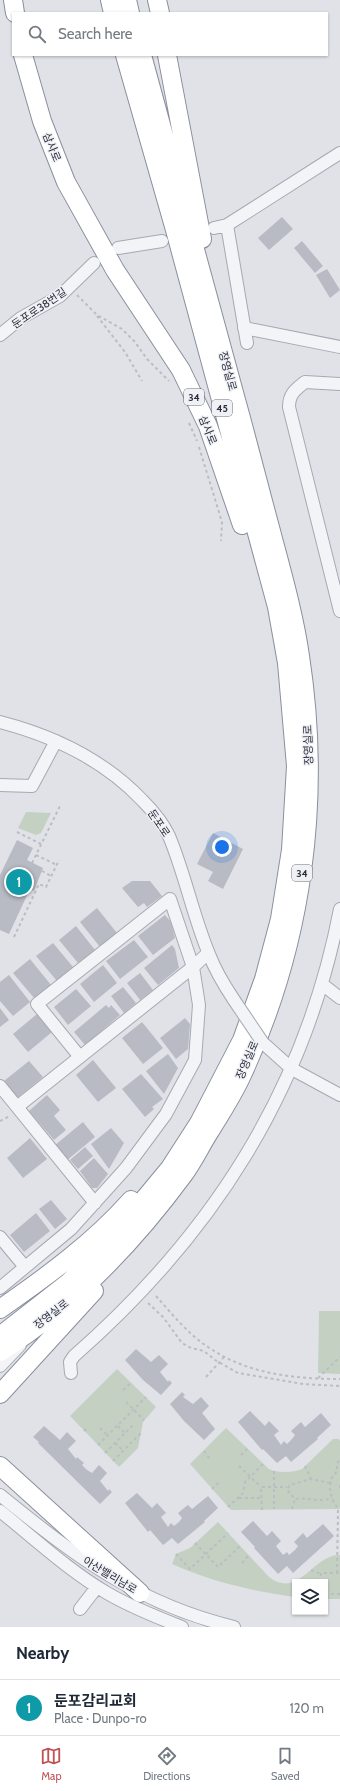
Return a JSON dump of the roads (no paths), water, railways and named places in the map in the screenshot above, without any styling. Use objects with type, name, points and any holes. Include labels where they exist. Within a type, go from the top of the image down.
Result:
[{"type":"highway","points":[[13,0],[15,12]]},
{"type":"highway","points":[[110,0],[113,12]]},
{"type":"highway","points":[[126,0],[130,12]]},
{"type":"highway","points":[[157,0],[160,12]]},
{"type":"highway","name":"삼사로","points":[[24,56],[42,121],[66,182],[115,270],[181,370],[208,426],[241,519],[266,613],[296,766]]},
{"type":"highway","name":"장영실로","points":[[0,1336],[69,1282],[102,1250],[170,1168],[199,1123],[242,1040],[264,980],[280,919],[291,850],[296,766],[287,662],[277,607],[175,230],[125,56]]},
{"type":"highway","name":"장영실로","points":[[0,1352],[37,1326],[79,1292],[140,1229],[184,1174],[242,1075],[270,1006],[290,938],[298,900],[308,814],[309,764],[306,710],[300,656],[288,594],[142,56]]},
{"type":"highway","name":"34","points":[[167,56],[180,128],[200,220],[209,301]]},
{"type":"highway","points":[[0,1309],[48,1276],[86,1244],[126,1205],[199,1123]]},
{"type":"highway","points":[[0,1394],[153,1225],[184,1174]]},
{"type":"highway","points":[[0,1466],[140,1593]]},
{"type":"street","points":[[214,228],[227,226],[340,153]]},
{"type":"street","points":[[227,226],[246,343]]},
{"type":"street","points":[[118,248],[162,242]]},
{"type":"street","name":"둔포로38번길","points":[[0,335],[21,318],[60,296],[94,263]]},
{"type":"street","points":[[244,328],[340,347]]},
{"type":"street","points":[[340,384],[305,382],[294,391],[289,398],[289,407],[340,611]]},
{"type":"street","name":"둔포로","points":[[0,722],[76,749],[103,766],[128,785],[159,820],[168,835],[179,863],[208,953],[217,973],[263,1043],[292,1069],[340,1095]]},
{"type":"street","points":[[0,785],[32,786],[56,741]]},
{"type":"street","points":[[0,1288],[71,1229],[126,1168],[166,1114],[195,1060],[199,1005],[194,967],[170,900],[37,1004],[80,1057]]},
{"type":"street","points":[[71,1373],[70,1362],[74,1356],[106,1329],[171,1259],[213,1206],[248,1152],[278,1098],[292,1069],[322,984],[340,908]]},
{"type":"street","points":[[17,1108],[194,967],[208,953]]},
{"type":"street","points":[[322,984],[340,998]]},
{"type":"street","points":[[0,1086],[95,1203]]},
{"type":"street","points":[[0,1237],[25,1267]]},
{"type":"street","points":[[0,1366],[37,1326]]},
{"type":"street","name":"아산밸리남로","points":[[0,1495],[59,1542],[100,1571],[140,1593],[203,1620],[234,1627]]},
{"type":"street","name":"아산밸리남로","points":[[0,1511],[84,1579],[146,1613],[182,1627]]},
{"type":"street","points":[[80,1609],[97,1586]]},
{"type":"place","name":"둔포감리교회","points":[[19,882]]}]
